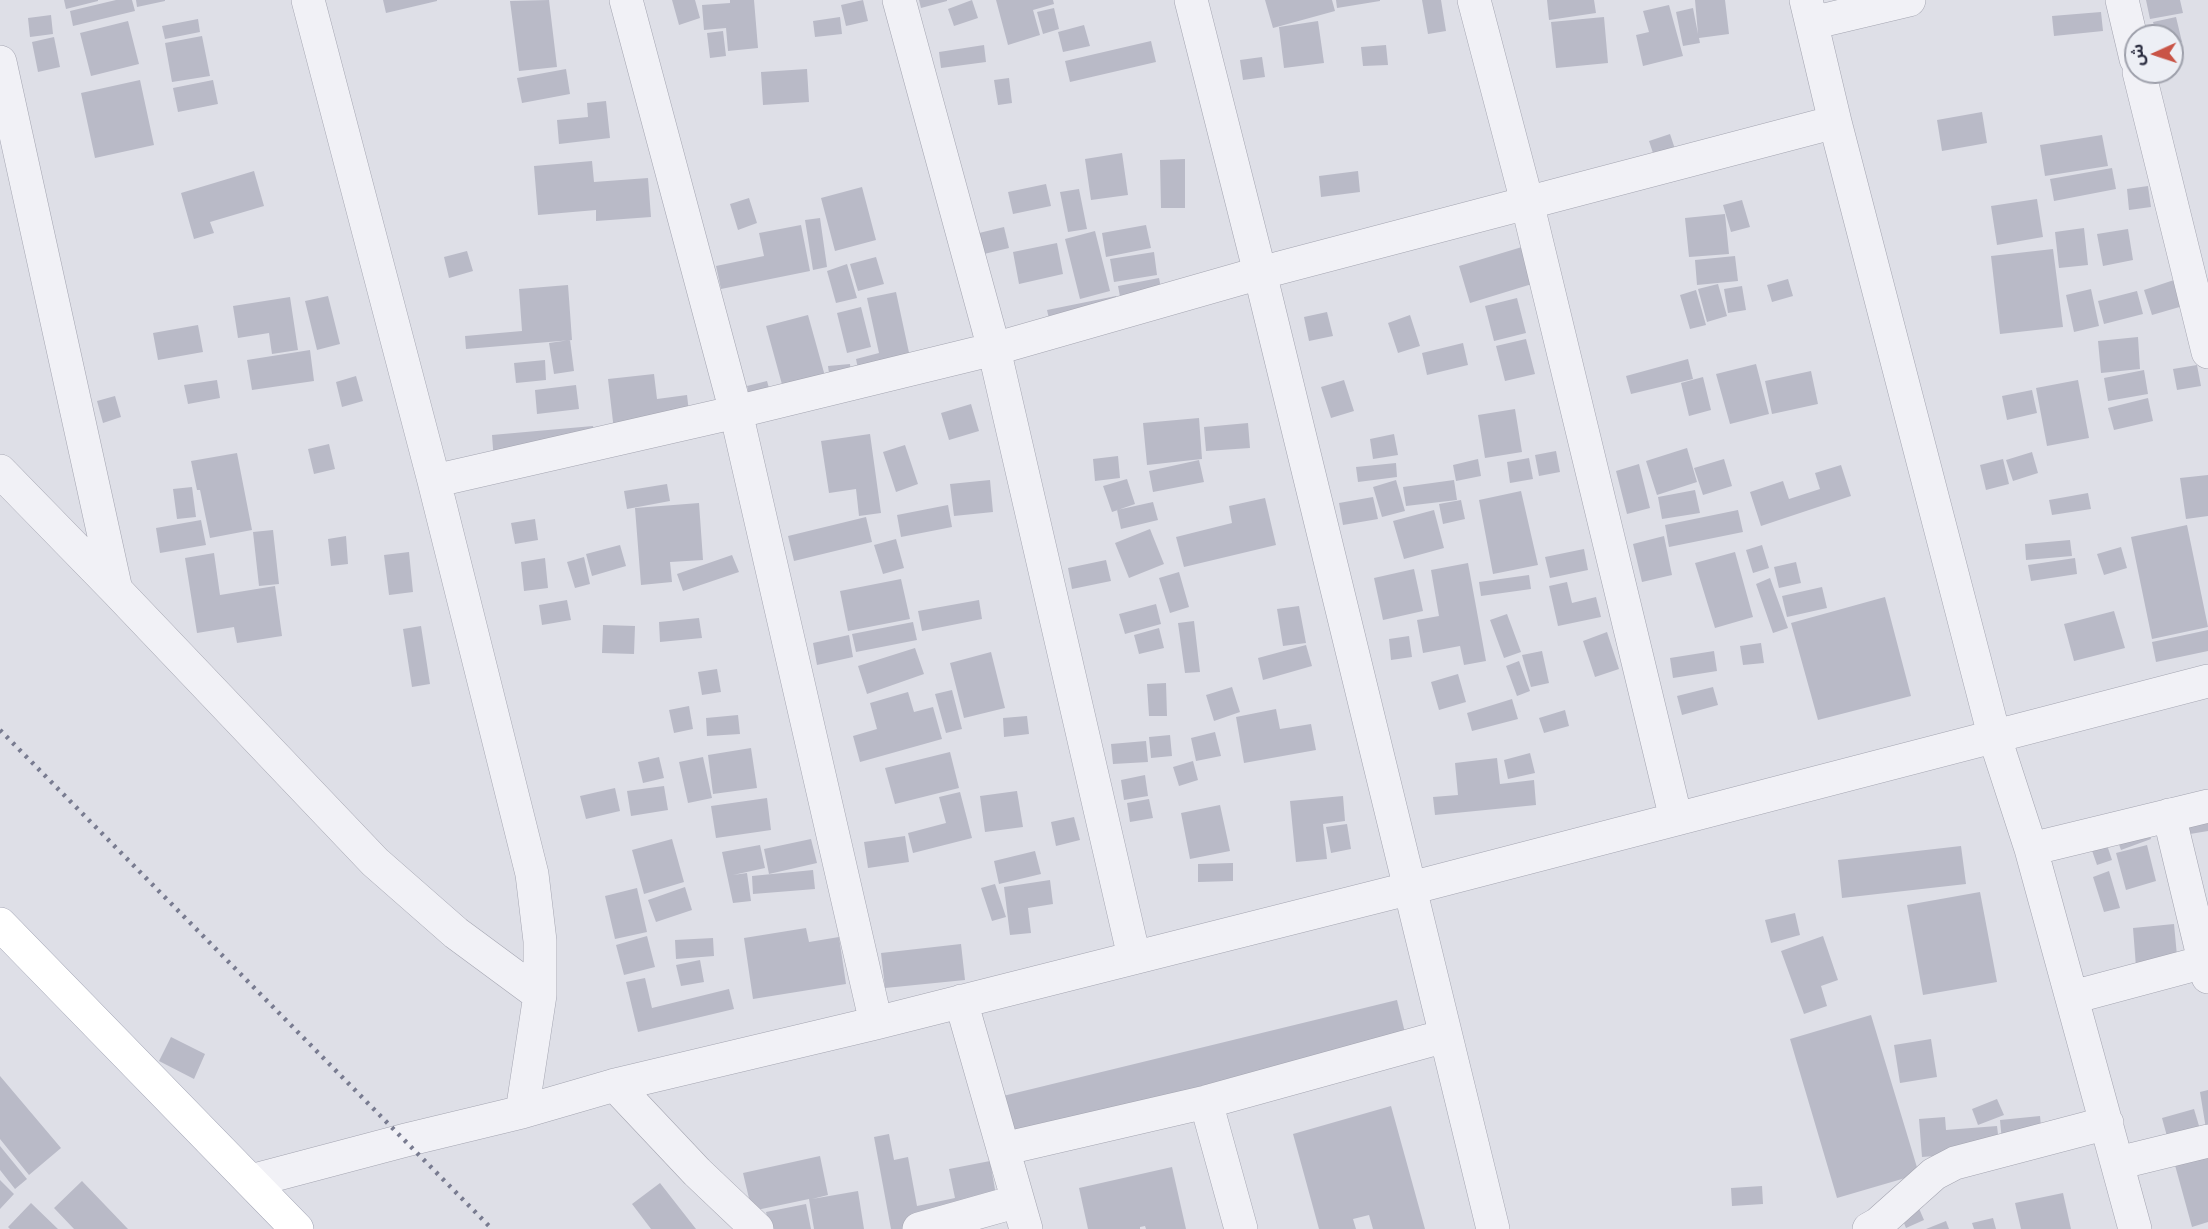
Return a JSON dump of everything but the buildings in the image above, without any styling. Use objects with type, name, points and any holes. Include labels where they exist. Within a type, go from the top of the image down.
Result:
[{"type":"main road","points":[[0,924],[297,1229]]},
{"type":"street","points":[[308,0],[434,481],[532,874],[540,941],[540,995],[522,1112]]},
{"type":"street","points":[[626,0],[736,411],[876,1023]]},
{"type":"street","points":[[899,0],[994,349],[1134,957]]},
{"type":"street","points":[[1191,0],[1260,273],[1493,1229]]},
{"type":"street","points":[[1474,0],[1527,202],[1676,819]]},
{"type":"street","points":[[1909,0],[1809,12],[1835,122],[1994,735],[2031,849],[2136,1229]]},
{"type":"street","points":[[2121,0],[2127,24]]},
{"type":"street","points":[[0,62],[117,590]]},
{"type":"street","points":[[2142,84],[2208,352]]},
{"type":"street","points":[[434,481],[994,349],[1260,273],[1835,122]]},
{"type":"street","points":[[0,471],[117,590],[375,862],[456,933],[540,995]]},
{"type":"street","points":[[251,1181],[522,1112],[615,1085],[876,1023],[1411,888],[2208,681]]},
{"type":"street","points":[[2031,849],[2208,806]]},
{"type":"street","points":[[2073,997],[2207,966],[2169,815]]},
{"type":"street","points":[[919,1229],[1022,1215],[962,1001]]},
{"type":"street","points":[[1003,1149],[1206,1102],[1445,1036]]},
{"type":"street","points":[[615,1085],[697,1172],[757,1229]]},
{"type":"street","points":[[1206,1102],[1241,1229]]},
{"type":"street","points":[[1869,1229],[1878,1224],[1934,1174],[1955,1163],[2107,1123]]},
{"type":"street","points":[[2118,1163],[2208,1141]]},
{"type":"railway","points":[[0,730],[492,1229]]}]
